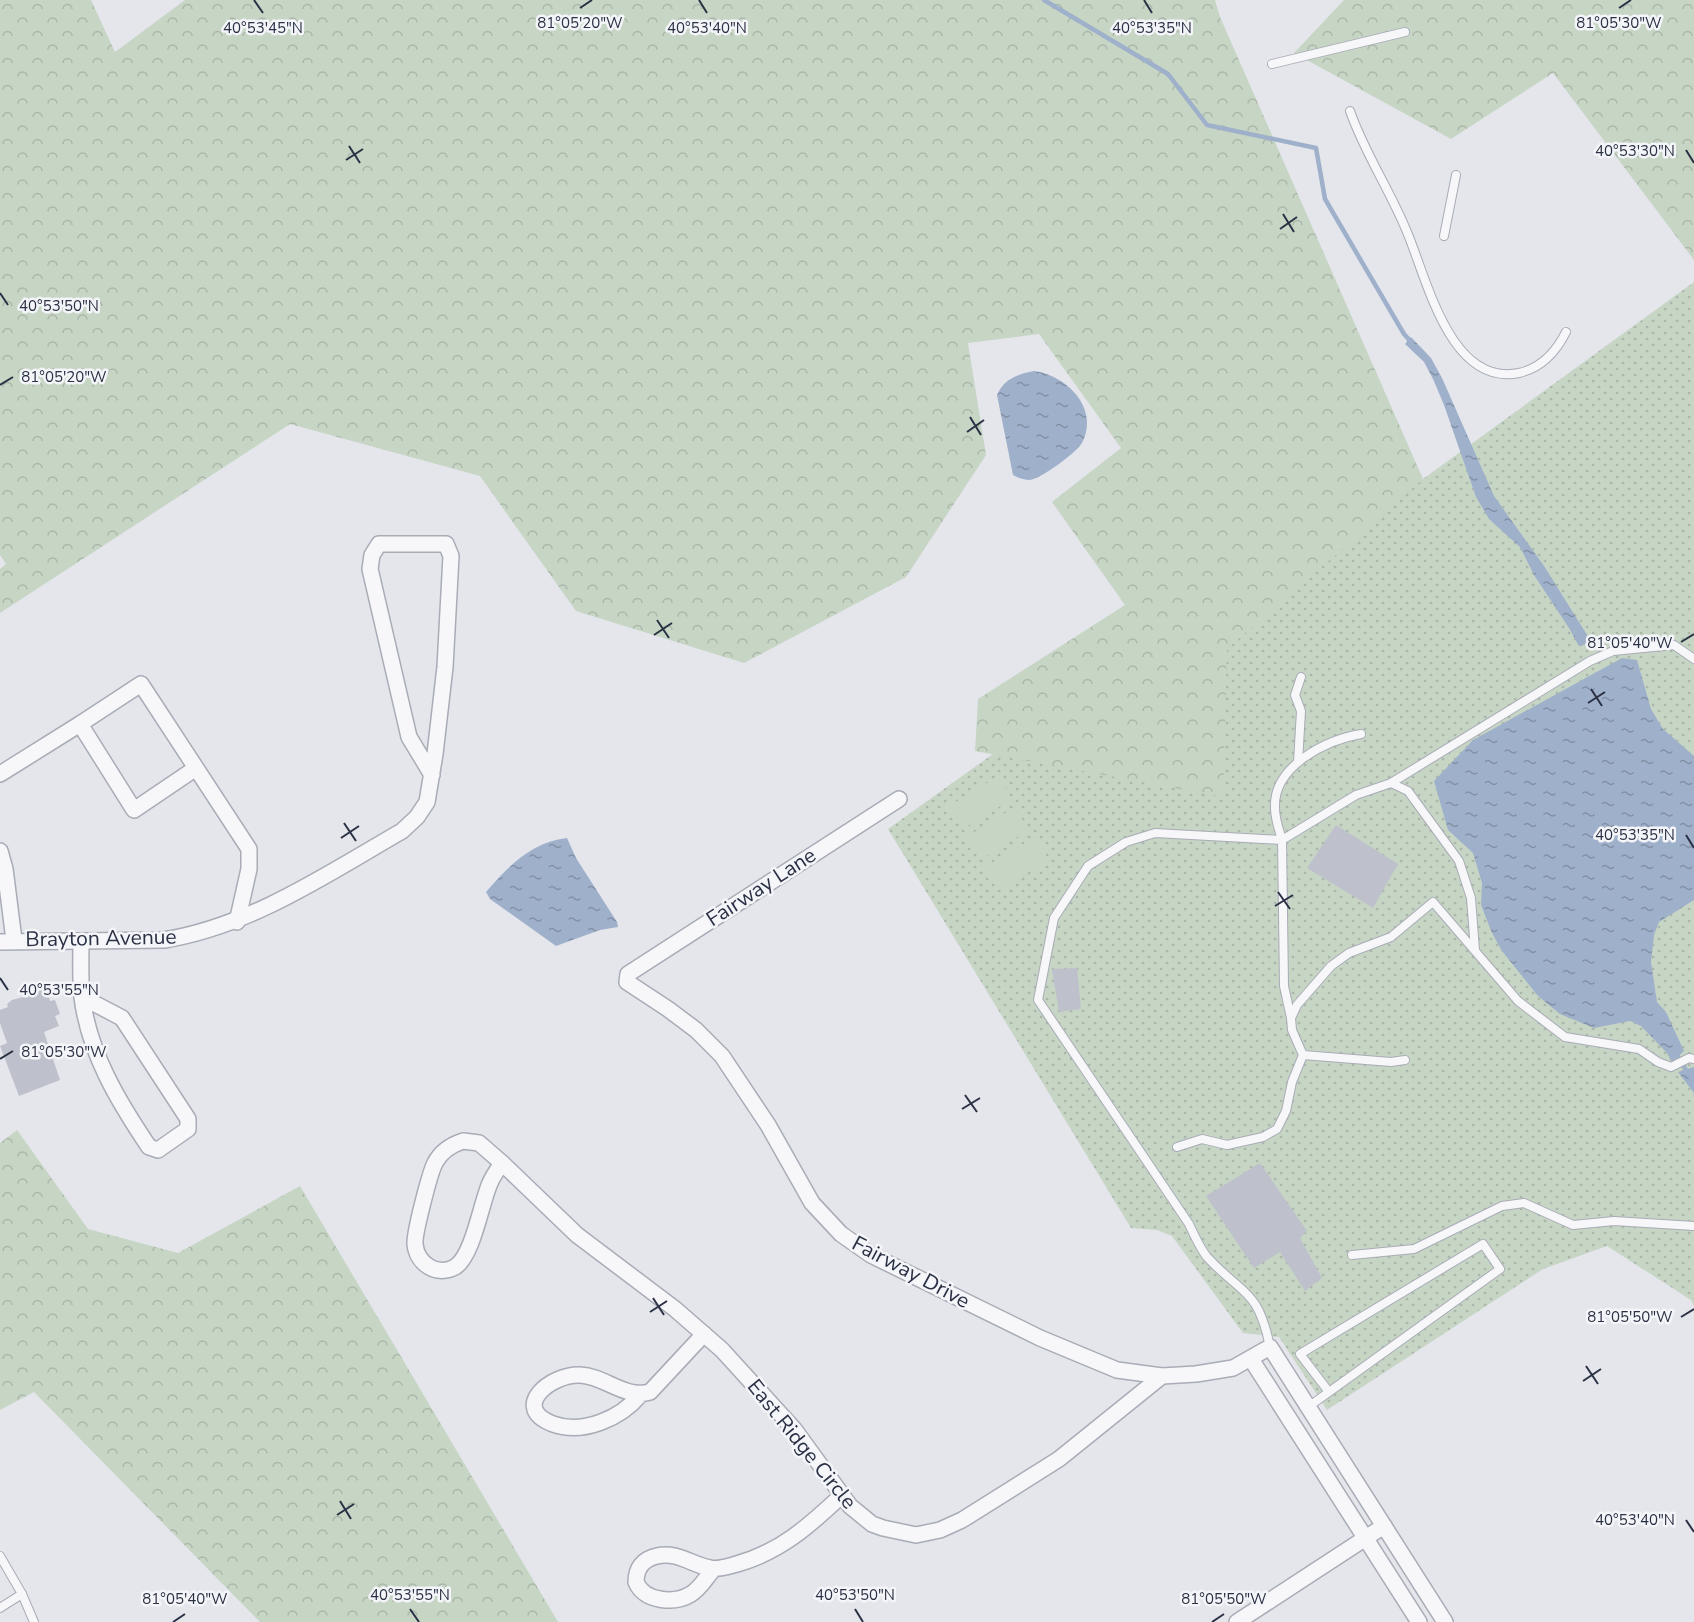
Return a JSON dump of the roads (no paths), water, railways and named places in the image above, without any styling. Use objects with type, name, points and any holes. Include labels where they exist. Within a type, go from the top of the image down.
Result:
[{"type":"street","name":"Brayton Avenue","points":[[7,941],[164,940],[237,922],[402,831],[417,817],[427,802],[432,775],[445,667],[449,548],[446,544],[379,544],[372,555],[370,569],[409,736],[432,775]]},
{"type":"street","points":[[0,774],[141,684],[249,849],[249,869],[237,922]]},
{"type":"street","points":[[80,724],[134,810],[196,768]]},
{"type":"street","name":"Fairway Lane","points":[[626,980],[628,974],[899,799]]},
{"type":"street","points":[[0,851],[5,869],[7,941]]},
{"type":"street","points":[[81,941],[82,997],[100,1064],[115,1094],[149,1147],[158,1150],[188,1129],[188,1119],[122,1018],[82,997]]},
{"type":"street","name":"Fairway Drive","points":[[626,980],[632,987],[668,1009],[696,1030],[722,1056],[762,1116],[812,1203],[828,1223],[848,1240],[872,1255],[1090,1361],[1132,1374],[1162,1376],[1233,1368],[1251,1359]]},
{"type":"street","name":"East Ridge Circle","points":[[502,1163],[490,1182],[462,1260],[450,1269],[441,1271],[431,1269],[422,1261],[415,1245],[435,1163],[452,1145],[469,1141],[487,1148],[577,1235],[704,1334],[773,1403],[817,1460],[841,1496],[861,1516],[883,1528],[907,1534],[940,1530],[962,1520],[1059,1459],[1162,1376]]},
{"type":"street","points":[[640,1395],[633,1404],[607,1419],[576,1428],[550,1423],[541,1417],[535,1405],[537,1394],[545,1384],[567,1376],[591,1376],[626,1392],[640,1395],[650,1392],[704,1334]]},
{"type":"street","points":[[1419,1622],[1251,1359],[1270,1347],[1445,1622]]},
{"type":"street","points":[[1311,1453],[1329,1441]]},
{"type":"street","points":[[714,1569],[699,1588],[677,1600],[649,1596],[636,1582],[638,1568],[644,1561],[660,1555],[679,1556],[714,1569],[752,1560],[789,1541],[841,1496]]},
{"type":"street","points":[[1237,1622],[1384,1526]]},
{"type":"lane","points":[[1272,64],[1405,32]]},
{"type":"lane","points":[[1350,111],[1359,138],[1387,187],[1458,349],[1487,371],[1507,375],[1531,370],[1558,349],[1566,332]]},
{"type":"lane","points":[[1444,236],[1456,175]]},
{"type":"lane","points":[[1270,1347],[1264,1318],[1252,1297],[1206,1256],[1189,1224],[1038,1000],[1054,918],[1088,866],[1126,842],[1155,833],[1282,840],[1356,795],[1391,783],[1590,662],[1613,651],[1674,645],[1694,658]]},
{"type":"lane","points":[[1298,762],[1301,711],[1295,695],[1301,677]]},
{"type":"lane","points":[[1177,1147],[1202,1139],[1227,1145],[1263,1137],[1277,1129],[1286,1111],[1292,1082],[1303,1055],[1292,1030],[1284,986],[1282,840],[1275,807],[1277,791],[1287,774],[1298,762],[1334,740],[1361,734]]},
{"type":"lane","points":[[1391,783],[1408,791],[1459,861],[1471,898],[1475,950]]},
{"type":"lane","points":[[1291,1018],[1296,1005],[1331,966],[1349,953],[1390,938],[1433,902],[1518,1001],[1565,1037],[1639,1049],[1658,1062],[1671,1067],[1692,1059]]},
{"type":"lane","points":[[1303,1055],[1390,1062],[1405,1060]]},
{"type":"lane","points":[[1352,1255],[1414,1249],[1502,1206],[1524,1203],[1573,1225],[1614,1221],[1694,1226]]},
{"type":"lane","points":[[1308,1407],[1329,1392],[1500,1269],[1483,1244],[1300,1354],[1329,1392]]},
{"type":"lane","points":[[0,1556],[22,1594],[34,1622]]},
{"type":"lane","points":[[0,1608],[22,1594]]},
{"type":"water","points":[[1411,337],[1431,358],[1494,496],[1544,566],[1589,638],[1586,644],[1579,646],[1534,575],[1520,547],[1489,519],[1476,497],[1433,379],[1424,362],[1405,344]]},
{"type":"water","points":[[1034,371],[1058,379],[1068,386],[1077,395],[1087,418],[1082,443],[1073,453],[1042,475],[1028,480],[1013,475],[997,395],[1003,385],[1012,378]]},
{"type":"water","points":[[1622,658],[1637,660],[1651,709],[1663,729],[1694,756],[1694,900],[1659,922],[1654,935],[1651,962],[1657,1002],[1666,1012],[1684,1051],[1672,1062],[1667,1053],[1641,1026],[1630,1021],[1594,1028],[1560,1014],[1538,996],[1502,951],[1492,933],[1481,905],[1482,883],[1473,853],[1448,830],[1434,781],[1473,740]]},
{"type":"water","points":[[567,838],[576,858],[618,927],[600,930],[556,946],[490,899],[486,892],[503,873],[532,850],[542,844]]},
{"type":"water","points":[[1694,1067],[1694,1093],[1678,1072]]},
{"type":"waterway","points":[[1044,0],[1168,74],[1207,125],[1316,148],[1325,199],[1404,334],[1412,343]]},
{"type":"waterway","points":[[1675,1052],[1694,1083]]}]
